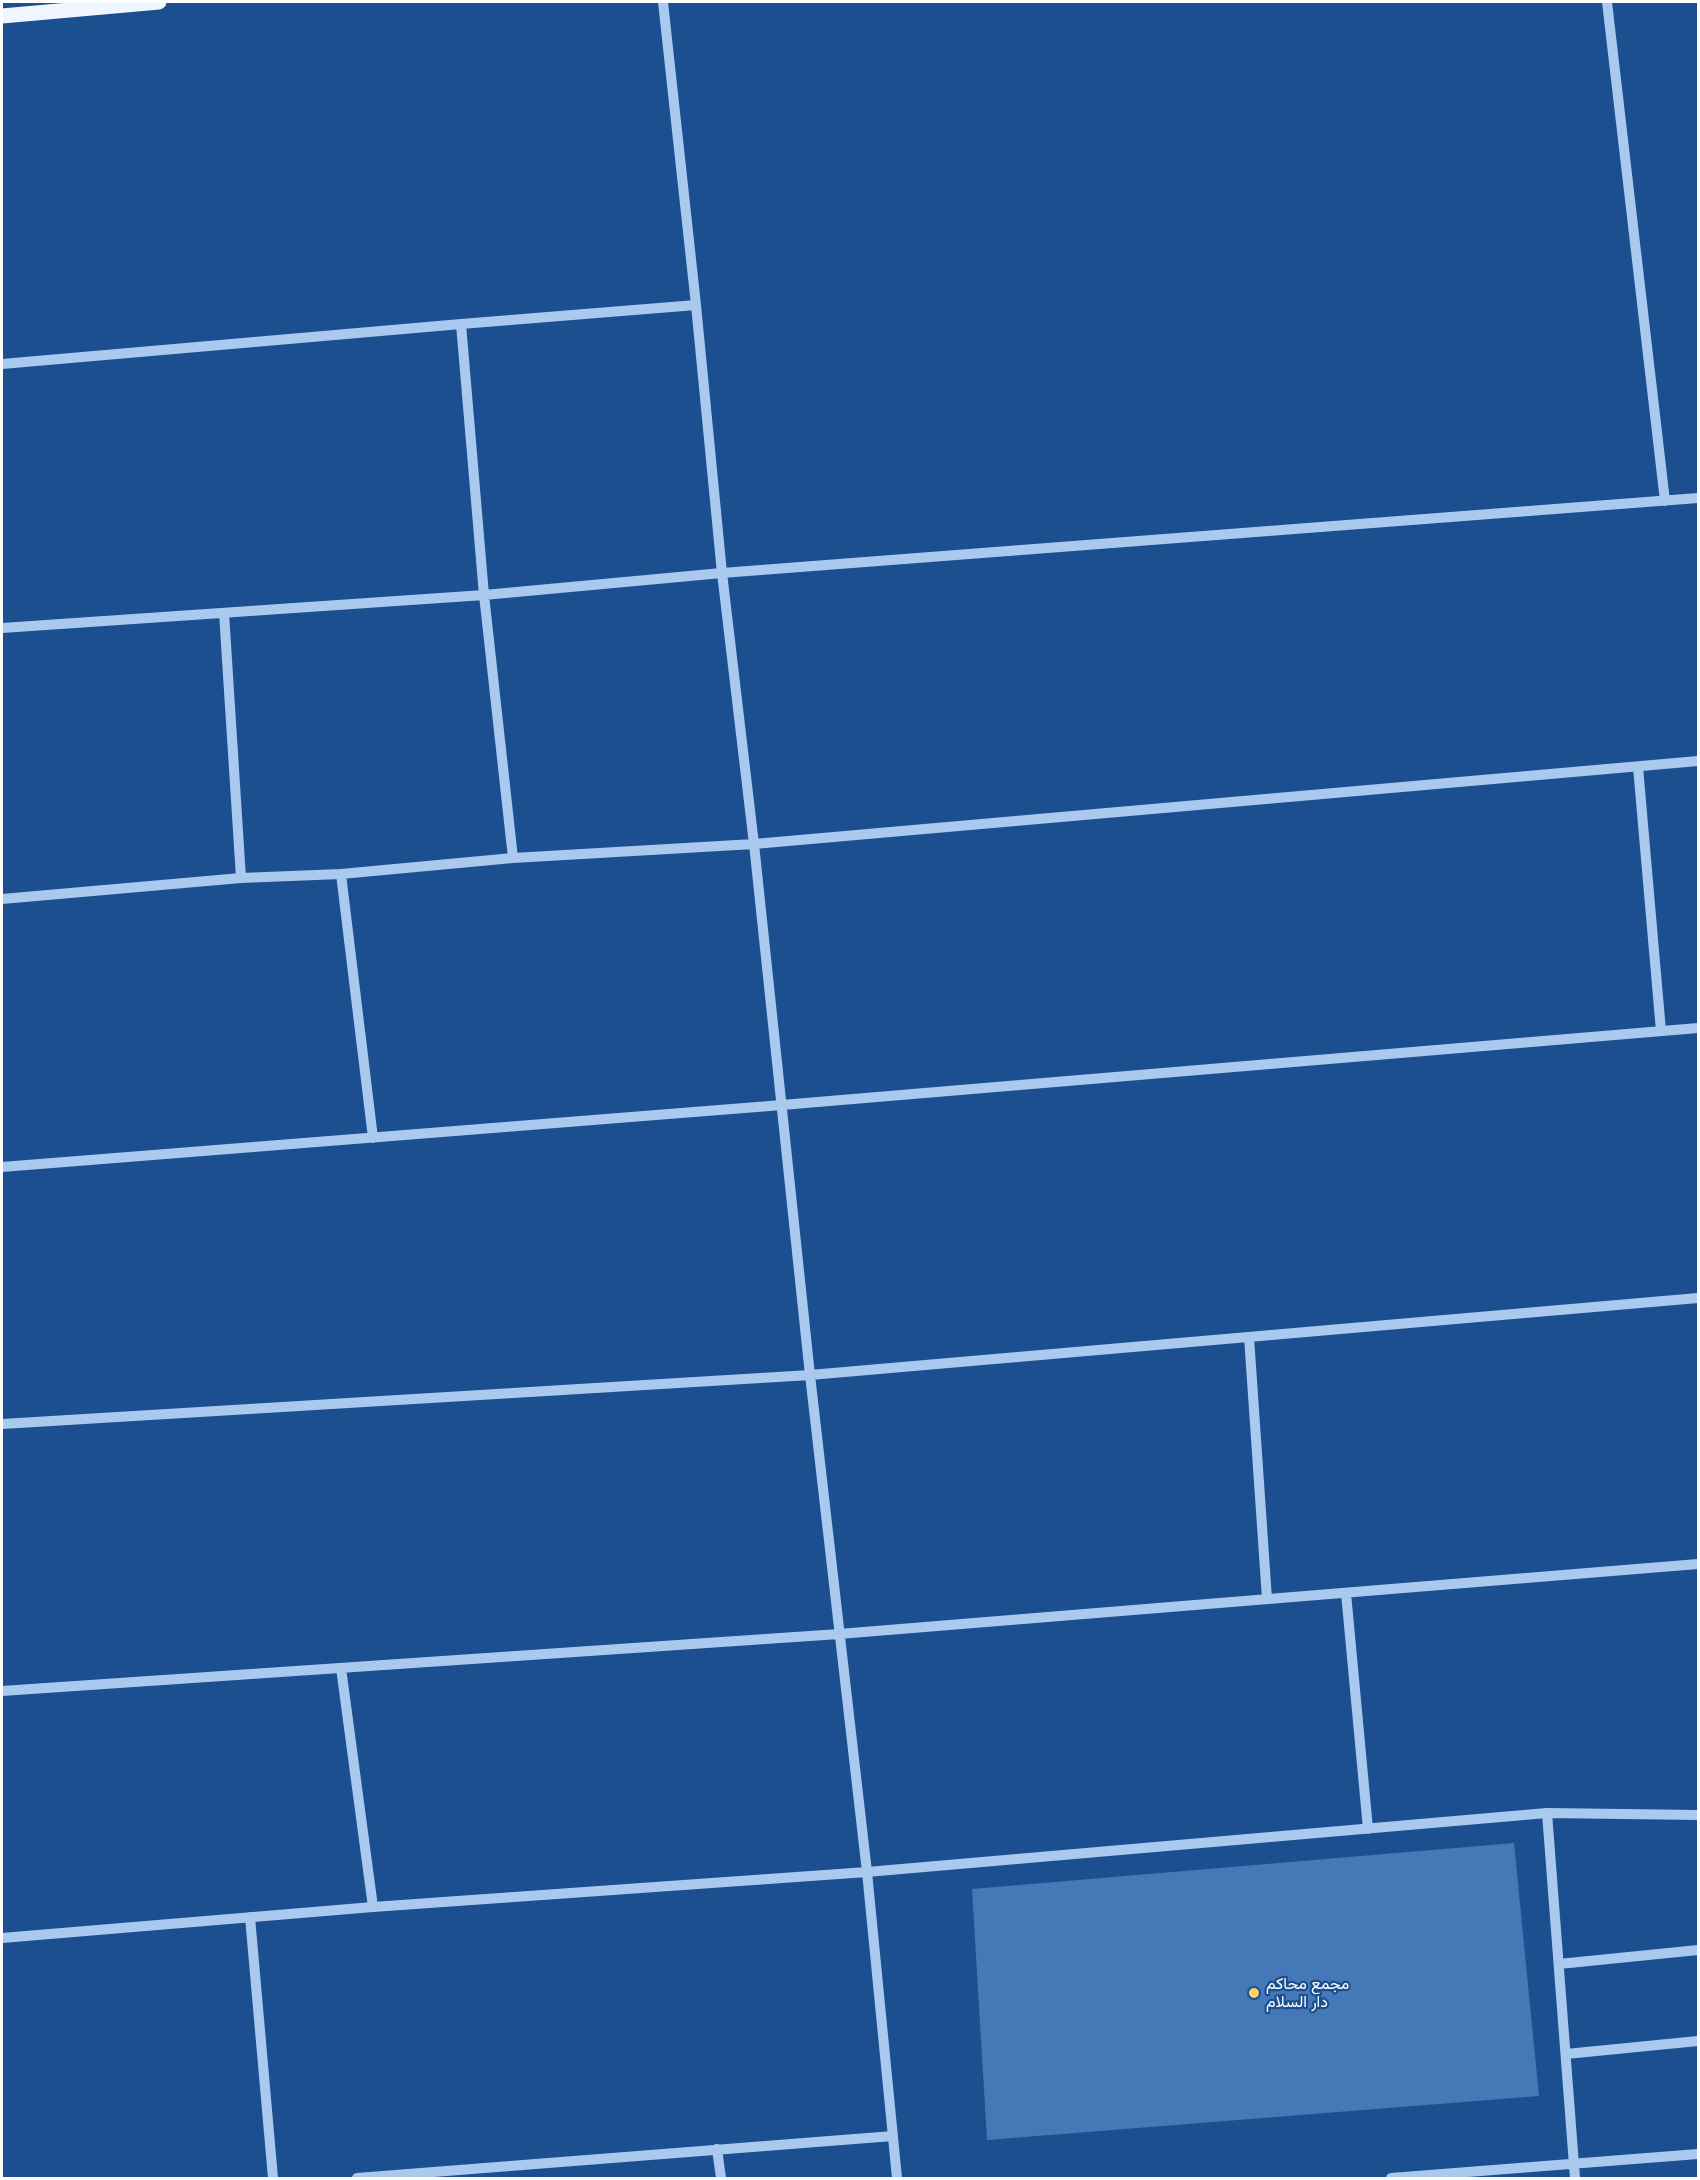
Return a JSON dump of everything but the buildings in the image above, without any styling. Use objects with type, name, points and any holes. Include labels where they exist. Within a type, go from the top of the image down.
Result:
[{"type":"main road","points":[[2,16],[159,2]]},
{"type":"street","points":[[663,2],[722,573],[867,1872],[897,2178]]},
{"type":"street","points":[[1607,2],[1665,501]]},
{"type":"street","points":[[2,364],[696,305]]},
{"type":"street","points":[[460,324],[484,595],[513,858]]},
{"type":"street","points":[[2,628],[484,595],[722,573],[1698,498]]},
{"type":"street","points":[[224,613],[242,878]]},
{"type":"street","points":[[2,899],[242,878],[341,874],[513,858],[754,844],[1698,761]]},
{"type":"street","points":[[1638,767],[1661,1031]]},
{"type":"street","points":[[341,874],[373,1137]]},
{"type":"street","points":[[2,1167],[782,1105],[1698,1028]]},
{"type":"street","points":[[2,1424],[810,1375],[1698,1298]]},
{"type":"street","points":[[1249,1337],[1267,1599]]},
{"type":"street","points":[[2,1691],[839,1634],[1698,1564]]},
{"type":"street","points":[[1346,1593],[1368,1829]]},
{"type":"street","points":[[341,1668],[373,1906]]},
{"type":"street","points":[[1547,1813],[1575,2178]]},
{"type":"street","points":[[2,1938],[373,1906],[867,1872],[1547,1813],[1698,1815]]},
{"type":"street","points":[[250,1917],[273,2178]]},
{"type":"street","points":[[1559,1964],[1698,1950]]},
{"type":"street","points":[[1566,2054],[1698,2041]]},
{"type":"street","points":[[357,2178],[893,2136]]},
{"type":"street","points":[[717,2149],[721,2178]]},
{"type":"street","points":[[1391,2178],[1698,2154]]},
{"type":"place","name":"مجمع محاكم دار السلام","points":[[1254,1993]]}]
